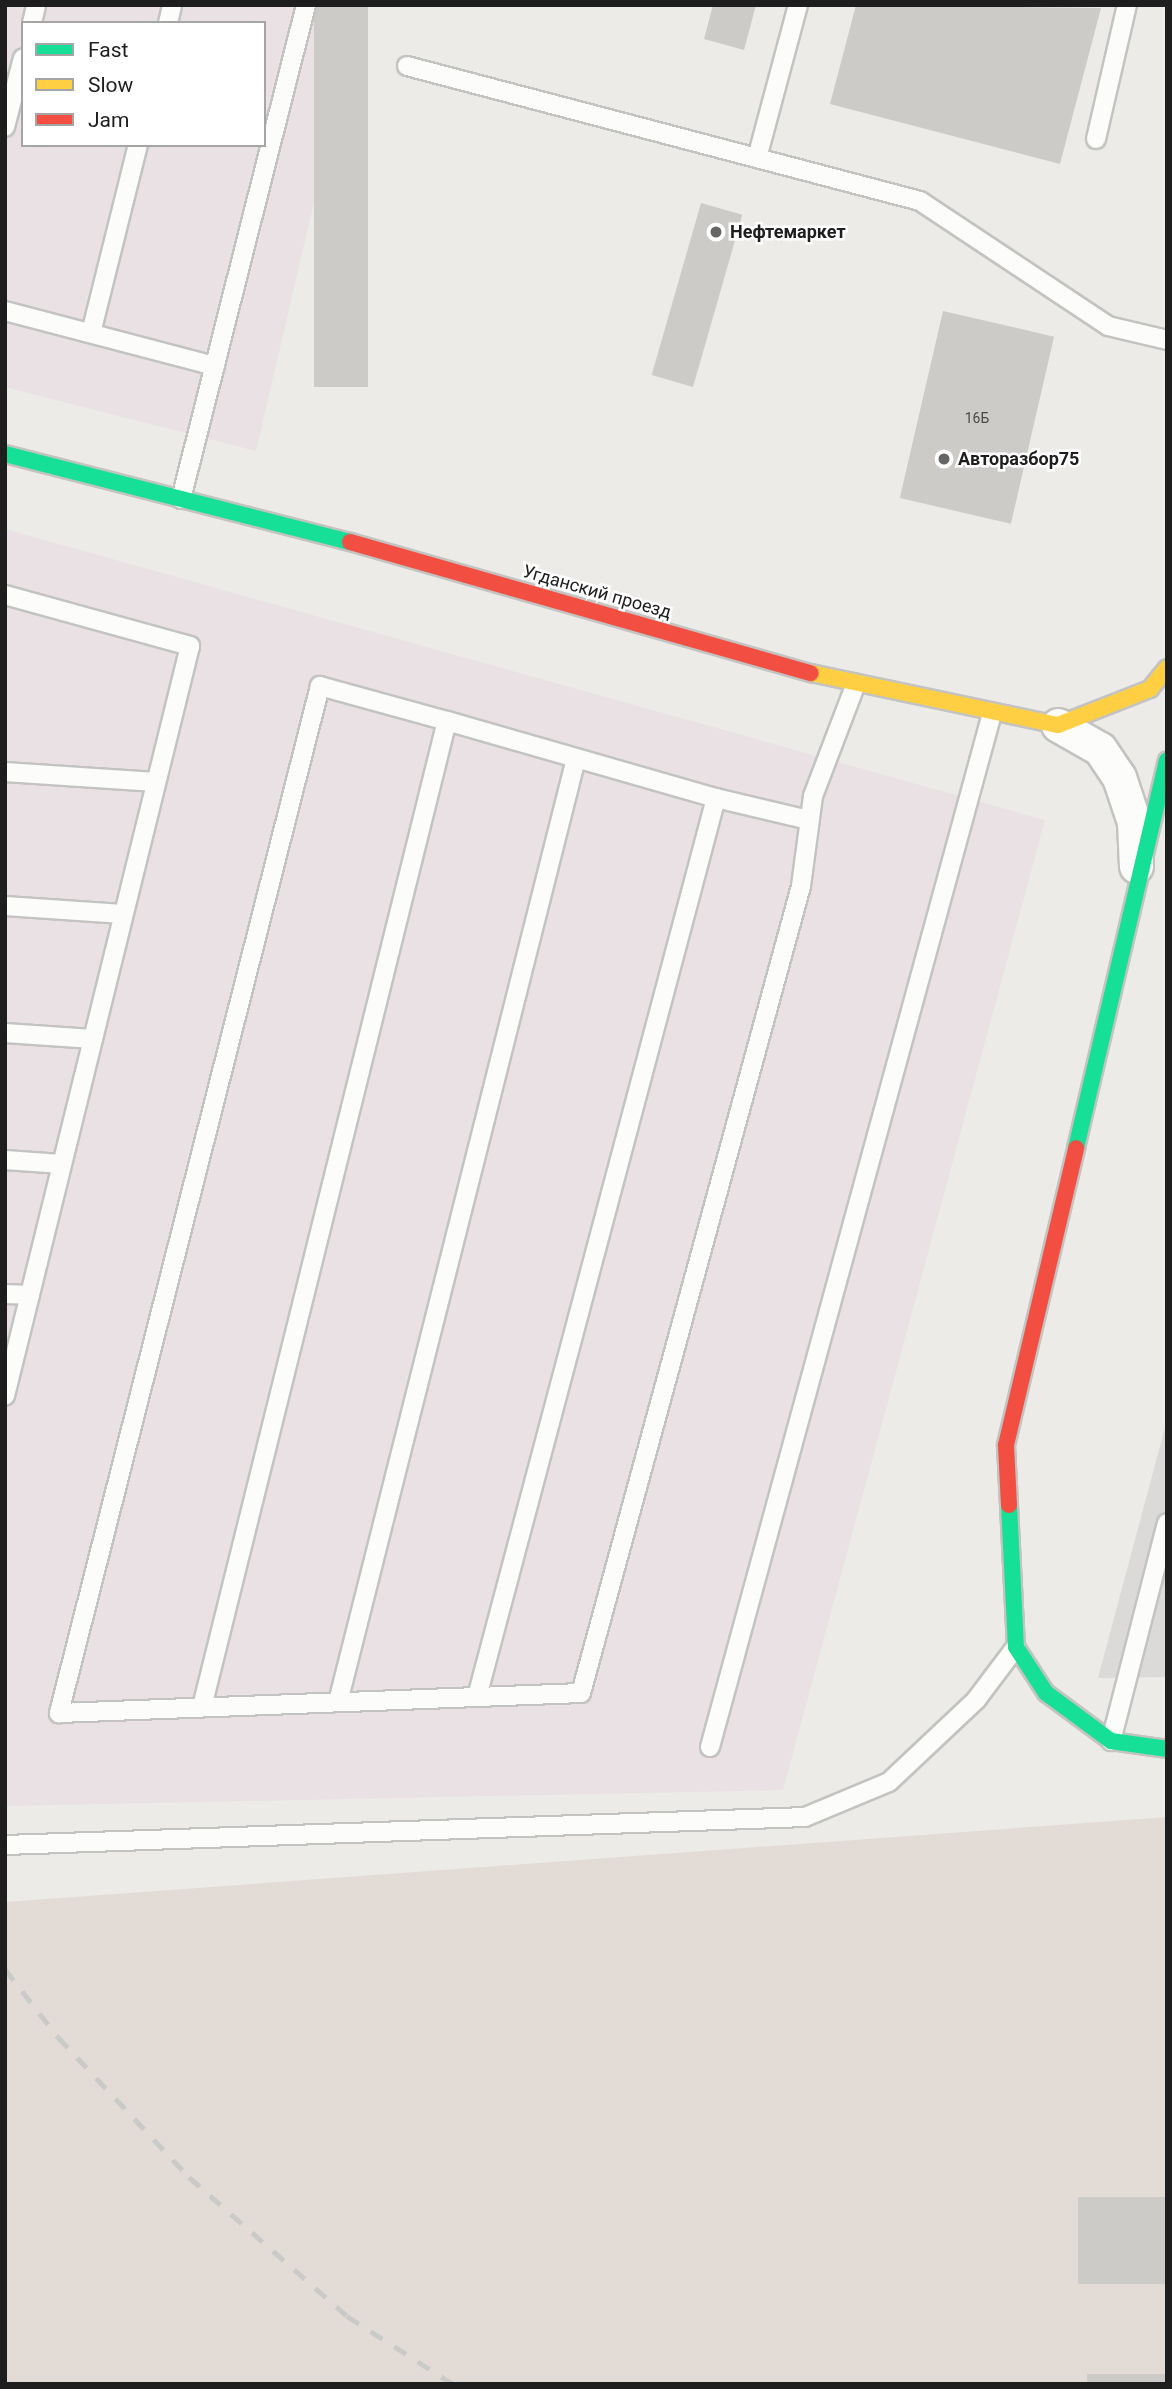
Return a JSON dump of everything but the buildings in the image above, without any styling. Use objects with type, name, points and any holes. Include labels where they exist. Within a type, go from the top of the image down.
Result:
[{"type":"street","name":"Угданский проезд","points":[[5,454],[181,499],[855,686],[1058,726]]},
{"type":"street","points":[[1058,726],[1150,689],[1167,668]]},
{"type":"street","points":[[1058,726],[1100,749],[1119,777],[1134,822],[1137,888]]},
{"type":"street","points":[[1166,768],[1006,1445],[1016,1647],[1046,1693],[1111,1741],[1167,1749]]},
{"type":"lane","points":[[181,499],[306,5]]},
{"type":"lane","points":[[757,158],[798,5]]},
{"type":"lane","points":[[1096,139],[1127,5]]},
{"type":"lane","points":[[5,127],[21,66]]},
{"type":"lane","points":[[407,66],[920,201],[1108,326],[1167,340]]},
{"type":"lane","points":[[91,333],[138,147]]},
{"type":"lane","points":[[5,311],[215,366]]},
{"type":"lane","points":[[5,596],[190,646],[5,1396]]},
{"type":"lane","points":[[809,820],[716,798],[320,686],[59,1713],[581,1693],[801,886],[809,820],[855,686]]},
{"type":"lane","points":[[709,1747],[992,713]]},
{"type":"lane","points":[[202,1707],[447,721]]},
{"type":"lane","points":[[338,1702],[576,759]]},
{"type":"lane","points":[[5,772],[156,782]]},
{"type":"lane","points":[[477,1697],[716,798]]},
{"type":"lane","points":[[5,906],[123,914]]},
{"type":"lane","points":[[5,1033],[93,1039]]},
{"type":"lane","points":[[5,1160],[62,1164]]},
{"type":"lane","points":[[5,1294],[30,1295]]},
{"type":"lane","points":[[1111,1741],[1167,1523]]},
{"type":"lane","points":[[5,1845],[805,1817],[889,1782],[976,1700],[1016,1647]]},
{"type":"shaded area","points":[[5,5],[360,5],[256,451],[5,387]]},
{"type":"shaded area","points":[[5,529],[1045,820],[783,1790],[5,1806]]},
{"type":"shaded area","points":[[1167,1420],[1167,1677],[1098,1678]]},
{"type":"shaded area","points":[[1167,1817],[1167,2384],[5,2384],[5,1902]]},
{"type":"railway","points":[[5,1969],[58,2037],[189,2177],[347,2316],[453,2384]]},
{"type":"traffic: fast","points":[[5,454],[350,542]]},
{"type":"traffic: fast","points":[[1076,1148],[1167,761]]},
{"type":"traffic: fast","points":[[1009,1505],[1016,1647],[1046,1693],[1111,1741],[1167,1749]]},
{"type":"traffic: slow","points":[[811,673],[1058,725],[1150,689],[1167,668]]},
{"type":"traffic: jam","points":[[350,542],[811,673]]},
{"type":"traffic: jam","points":[[1009,1505],[1006,1445],[1076,1148]]},
{"type":"place","name":"Нефтемаркет","points":[[716,232]]},
{"type":"place","name":"Авторазбор75","points":[[944,459]]}]
